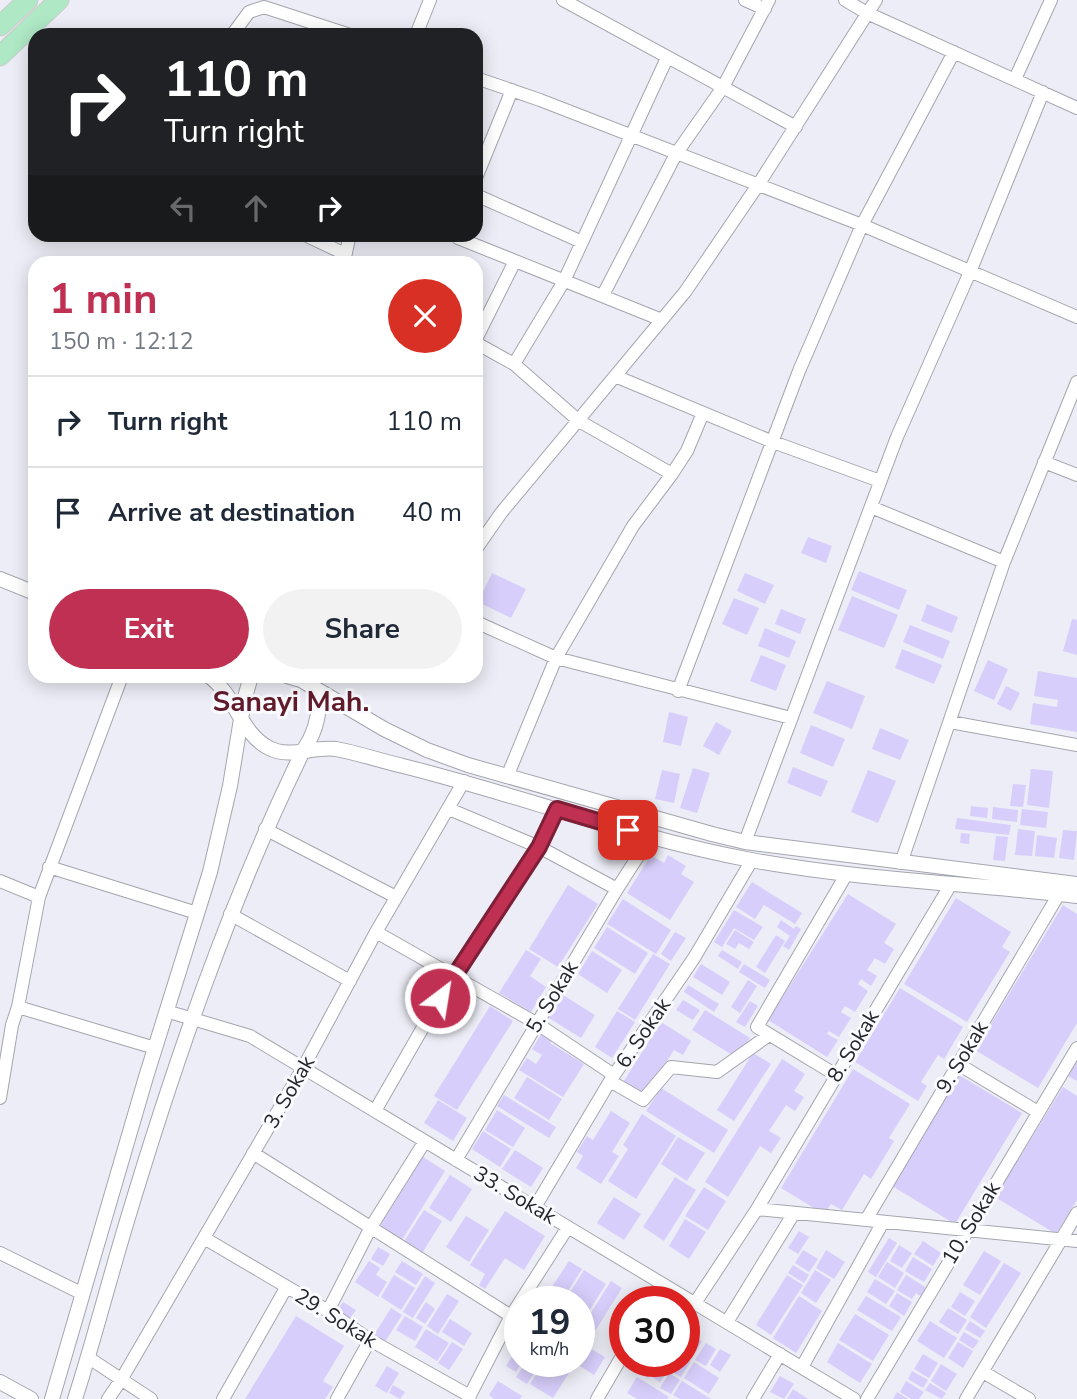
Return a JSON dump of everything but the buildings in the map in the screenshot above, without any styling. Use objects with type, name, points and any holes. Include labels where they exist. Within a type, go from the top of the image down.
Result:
[{"type":"main road","points":[[0,26],[28,0]]},
{"type":"main road","points":[[30,28],[59,0]]},
{"type":"main road","points":[[0,56],[28,29]]},
{"type":"street","points":[[563,0],[796,127]]},
{"type":"street","points":[[603,295],[676,154],[723,87],[767,5],[745,0]]},
{"type":"street","points":[[845,0],[867,13],[1077,107]]},
{"type":"street","points":[[483,539],[501,513],[685,292],[796,127],[876,0]]},
{"type":"street","points":[[1015,79],[1051,0]]},
{"type":"street","points":[[417,28],[426,1]]},
{"type":"street","points":[[237,28],[249,12],[264,7],[328,28]]},
{"type":"street","points":[[678,691],[799,371],[862,225],[954,52]]},
{"type":"street","points":[[514,364],[564,281],[629,135],[667,58]]},
{"type":"street","points":[[483,80],[862,225],[1077,317]]},
{"type":"street","points":[[483,161],[512,90]]},
{"type":"street","points":[[745,842],[897,437],[970,272],[1043,92]]},
{"type":"street","points":[[483,198],[582,242]]},
{"type":"street","points":[[317,242],[341,256]]},
{"type":"street","points":[[468,242],[662,320]]},
{"type":"street","points":[[483,326],[514,261]]},
{"type":"street","points":[[483,345],[514,364],[579,421],[672,474]]},
{"type":"street","points":[[615,376],[773,442],[880,481]]},
{"type":"street","points":[[901,863],[1004,562],[1077,382]]},
{"type":"street","points":[[507,777],[556,658],[634,526],[687,451],[703,413]]},
{"type":"street","points":[[1044,462],[1077,475]]},
{"type":"street","points":[[871,507],[1004,562]]},
{"type":"street","points":[[0,579],[28,590]]},
{"type":"street","points":[[483,625],[556,658],[791,718]]},
{"type":"street","points":[[0,1098],[6,1026],[18,1007],[39,897],[119,683]]},
{"type":"street","points":[[217,683],[226,691],[257,740],[286,754],[334,749],[464,781],[651,836],[752,860],[846,875],[1077,896]]},
{"type":"street","points":[[52,1399],[221,830],[250,683]]},
{"type":"street","points":[[306,683],[384,729],[427,750],[507,777],[745,842],[1077,884]]},
{"type":"street","points":[[75,1399],[127,1220],[230,914],[265,829],[318,721],[318,683]]},
{"type":"street","points":[[950,722],[1077,745]]},
{"type":"street","name":"3. Sokak","points":[[108,1399],[303,1068],[376,932],[464,781]]},
{"type":"street","points":[[449,809],[539,847],[617,889]]},
{"type":"street","points":[[375,1111],[453,975],[539,847],[557,809]]},
{"type":"street","points":[[265,829],[396,897]]},
{"type":"street","name":"5. Sokak","points":[[456,1160],[536,1023],[651,836]]},
{"type":"street","name":"6. Sokak","points":[[535,1207],[612,1078],[694,958],[752,860]]},
{"type":"street","points":[[50,867],[197,913]]},
{"type":"street","points":[[836,1075],[757,1027],[846,875]]},
{"type":"street","points":[[0,881],[39,897]]},
{"type":"street","name":"8. Sokak","points":[[700,1295],[757,1209],[951,884]]},
{"type":"street","name":"9. Sokak","points":[[866,1220],[1059,894]]},
{"type":"street","points":[[230,914],[350,981]]},
{"type":"street","points":[[376,932],[536,1023],[643,1100],[671,1067],[717,1072],[769,1035]]},
{"type":"street","points":[[18,1007],[155,1048]]},
{"type":"street","name":"33. Sokak","points":[[166,1011],[250,1036],[666,1286]]},
{"type":"street","name":"10. Sokak","points":[[867,1399],[1077,1048]]},
{"type":"street","points":[[958,1064],[1038,1112]]},
{"type":"street","points":[[328,1311],[371,1227],[425,1141]]},
{"type":"street","points":[[253,1153],[504,1312]]},
{"type":"street","points":[[757,1209],[1077,1241]]},
{"type":"street","points":[[727,1322],[794,1213]]},
{"type":"street","points":[[966,1399],[1077,1213]]},
{"type":"street","points":[[802,1367],[883,1222]]},
{"type":"street","points":[[530,1286],[568,1227]]},
{"type":"street","name":"29. Sokak","points":[[204,1238],[469,1397]]},
{"type":"street","points":[[0,1253],[83,1294]]},
{"type":"street","points":[[223,1399],[286,1288]]},
{"type":"street","name":"33. Sokak","points":[[700,1306],[854,1399]]},
{"type":"street","points":[[469,1397],[504,1330]]},
{"type":"street","points":[[337,1399],[370,1340]]},
{"type":"street","points":[[753,1399],[780,1354]]},
{"type":"street","points":[[89,1358],[151,1399]]},
{"type":"street","points":[[983,1372],[1028,1399]]},
{"type":"street","points":[[597,1399],[610,1377]]},
{"type":"street","points":[[0,1382],[31,1399]]},
{"type":"district","name":"Sanayi Mah.","points":[[291,701]]},
{"type":"route","points":[[440,998],[539,847],[557,809],[628,830]]}]
